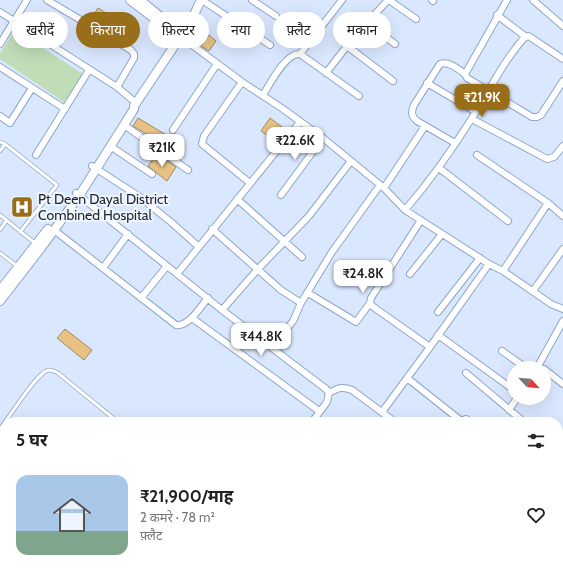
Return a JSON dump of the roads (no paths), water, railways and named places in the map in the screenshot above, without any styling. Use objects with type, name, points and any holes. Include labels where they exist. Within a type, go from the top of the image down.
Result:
[{"type":"street","points":[[19,12],[26,0]]},
{"type":"street","points":[[47,0],[131,50],[134,54],[134,58],[117,87]]},
{"type":"street","points":[[130,0],[148,13]]},
{"type":"street","points":[[142,0],[155,12]]},
{"type":"street","points":[[196,12],[202,0],[270,45]]},
{"type":"street","points":[[252,0],[273,14]]},
{"type":"street","points":[[378,12],[389,0],[416,19]]},
{"type":"street","points":[[466,74],[497,15],[507,0]]},
{"type":"street","points":[[533,0],[563,26]]},
{"type":"street","points":[[300,54],[339,1]]},
{"type":"street","points":[[0,12],[12,20]]},
{"type":"street","points":[[497,15],[526,37],[530,37],[563,59]]},
{"type":"street","points":[[0,44],[12,24]]},
{"type":"street","points":[[405,210],[439,168],[472,119],[488,90],[520,43],[526,37]]},
{"type":"street","points":[[391,41],[395,44]]},
{"type":"street","points":[[55,48],[117,87],[135,104]]},
{"type":"street","points":[[38,246],[54,230],[131,107],[135,104],[174,48]]},
{"type":"street","points":[[196,48],[242,82],[324,138],[382,186],[405,210],[552,304],[563,309]]},
{"type":"street","points":[[326,73],[345,48]]},
{"type":"street","points":[[350,48],[393,81]]},
{"type":"street","points":[[263,95],[282,65],[291,56],[297,53],[360,96]]},
{"type":"street","points":[[455,143],[412,117],[411,112],[427,83],[440,64],[444,62],[452,65],[466,74],[467,78],[472,82],[532,117],[541,115],[563,81]]},
{"type":"street","points":[[173,130],[217,64]]},
{"type":"street","points":[[0,67],[65,109]]},
{"type":"street","points":[[36,155],[89,70]]},
{"type":"street","points":[[242,82],[204,136],[202,144],[250,183]]},
{"type":"street","points":[[427,83],[476,112]]},
{"type":"street","points":[[0,116],[10,123],[32,88]]},
{"type":"street","points":[[94,168],[124,125],[134,109],[135,104]]},
{"type":"street","points":[[472,119],[547,159],[554,157],[563,146]]},
{"type":"street","points":[[177,274],[300,122]]},
{"type":"street","points":[[124,125],[188,170]]},
{"type":"street","points":[[272,348],[293,321],[301,303],[332,252],[425,126]]},
{"type":"street","points":[[281,195],[324,138]]},
{"type":"street","points":[[110,146],[152,174]]},
{"type":"street","points":[[477,155],[548,203],[563,216]]},
{"type":"street","points":[[222,310],[258,269],[309,216],[351,161]]},
{"type":"street","points":[[94,168],[140,197],[199,247]]},
{"type":"street","points":[[439,168],[508,221]]},
{"type":"street","points":[[77,194],[329,393]]},
{"type":"street","points":[[0,301],[21,269],[77,194]]},
{"type":"street","points":[[237,199],[302,257]]},
{"type":"street","points":[[502,271],[548,203]]},
{"type":"street","points":[[308,292],[356,322],[421,220]]},
{"type":"street","points":[[212,229],[281,290],[301,303]]},
{"type":"street","points":[[54,230],[176,325],[181,325],[192,318],[208,298]]},
{"type":"street","points":[[103,268],[128,234]]},
{"type":"street","points":[[410,274],[442,234]]},
{"type":"street","points":[[533,292],[563,249]]},
{"type":"street","points":[[438,312],[480,258]]},
{"type":"street","points":[[382,412],[490,264]]},
{"type":"street","points":[[141,298],[167,266]]},
{"type":"street","points":[[0,290],[21,269]]},
{"type":"street","points":[[370,302],[372,306],[430,347]]},
{"type":"street","points":[[192,318],[319,411]]},
{"type":"street","points":[[543,361],[563,321]]},
{"type":"street","points":[[438,335],[507,385]]},
{"type":"street","points":[[502,351],[516,361]]},
{"type":"street","points":[[466,373],[518,417]]},
{"type":"street","points":[[551,376],[563,384]]},
{"type":"street","points":[[407,378],[454,417]]},
{"type":"street","points":[[315,417],[327,402],[329,393],[338,388],[344,387],[352,390],[388,417]]},
{"type":"street","points":[[509,410],[512,405]]},
{"type":"lane","points":[[0,142],[5,144],[57,185],[20,232]]},
{"type":"lane","points":[[0,151],[5,144]]},
{"type":"lane","points":[[0,215],[38,246]]},
{"type":"lane","points":[[0,230],[6,221]]},
{"type":"lane","points":[[0,253],[21,269]]},
{"type":"lane","points":[[9,417],[37,378],[44,372],[50,370],[58,373],[111,417]]},
{"type":"place","name":"Pt Deen Dayal District Combined Hospital","points":[[22,207]]}]
